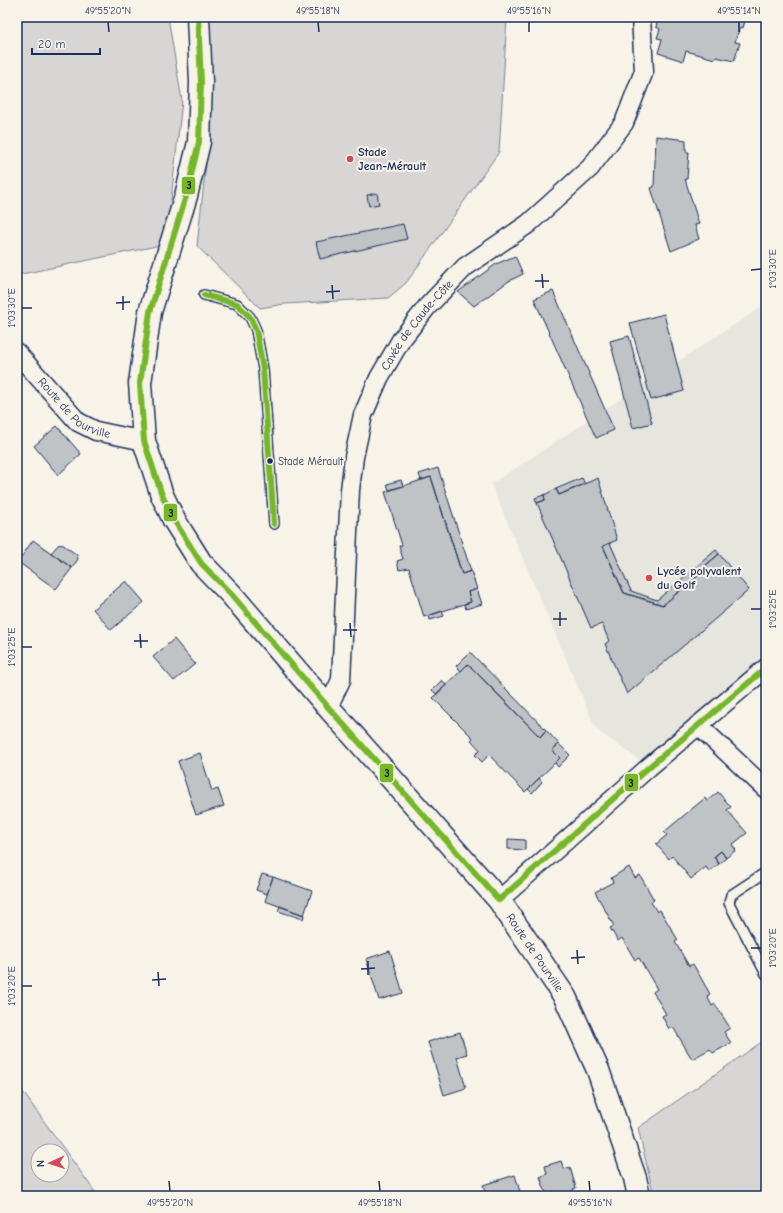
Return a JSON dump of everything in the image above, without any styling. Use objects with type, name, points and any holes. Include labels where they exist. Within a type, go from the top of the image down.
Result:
[{"type":"main road","name":"Route de Pourville","points":[[198,17],[201,82],[199,142],[186,196],[150,312],[140,383],[144,441],[162,495],[174,520],[201,563],[232,594],[328,706],[499,900],[565,997],[598,1070],[635,1178],[639,1196]]},
{"type":"street","name":"Cavée de Caude-Côte","points":[[328,706],[341,680],[350,490],[354,457],[363,415],[379,378],[401,340],[427,306],[466,267],[528,224],[590,168],[624,123],[644,72],[641,17]]},
{"type":"street","name":"Route de Pourville","points":[[17,353],[78,422],[96,431],[144,441]]},
{"type":"street","points":[[499,900],[698,725],[766,668]]},
{"type":"street","points":[[698,725],[766,789]]},
{"type":"lane","points":[[204,296],[238,304],[250,317],[256,330],[263,369],[274,524]]},
{"type":"lane","points":[[766,872],[731,895],[729,903],[766,974]]},
{"type":"shaded area","points":[[17,17],[168,17],[182,101],[166,244],[17,275]]},
{"type":"shaded area","name":"Stade Jean-Mérault","points":[[198,17],[507,17],[499,152],[406,283],[388,298],[285,304],[260,308],[197,246],[210,127]]},
{"type":"shaded area","name":"Lycée polyvalent du Golf","points":[[766,304],[766,672],[649,767],[596,729],[491,484]]},
{"type":"shaded area","points":[[766,1039],[766,1196],[654,1196],[638,1128]]},
{"type":"shaded area","points":[[17,1084],[60,1143],[30,1143],[30,1183],[70,1183],[70,1157],[98,1196],[17,1196]]},
{"type":"building","points":[[658,17],[746,17],[743,28],[740,27],[735,42],[740,43],[734,61],[716,57],[715,59],[686,51],[683,61],[658,53],[662,39],[657,38],[660,29],[656,27]]},
{"type":"building","points":[[656,136],[686,140],[686,152],[689,152],[687,179],[685,179],[699,224],[695,225],[699,239],[671,251],[651,188],[654,187]]},
{"type":"building","points":[[377,193],[379,204],[369,206],[367,195]]},
{"type":"building","points":[[403,224],[407,239],[320,259],[316,242]]},
{"type":"building","points":[[515,256],[523,274],[509,281],[474,306],[458,292],[496,264]]},
{"type":"building","points":[[553,291],[614,430],[596,438],[534,299]]},
{"type":"building","points":[[664,314],[684,391],[651,400],[630,323]]},
{"type":"building","points":[[629,336],[652,423],[633,428],[610,341]]},
{"type":"building","points":[[57,426],[81,454],[58,475],[34,446]]},
{"type":"building","points":[[438,468],[471,571],[462,574],[431,477],[421,480],[419,474]]},
{"type":"building","points":[[431,477],[462,574],[471,571],[477,589],[468,592],[471,602],[424,617],[409,568],[399,570],[397,561],[403,559],[399,546],[402,545],[385,492]]},
{"type":"building","points":[[582,478],[585,484],[559,495],[556,489]]},
{"type":"building","points":[[598,478],[617,540],[603,546],[624,593],[663,605],[707,568],[705,566],[719,554],[749,590],[627,694],[605,644],[609,641],[602,624],[591,628],[537,503],[545,500],[544,495],[556,489],[559,495]]},
{"type":"building","points":[[401,480],[403,486],[389,490],[387,484]]},
{"type":"building","points":[[544,495],[545,500],[537,503],[535,498]]},
{"type":"building","points":[[33,540],[72,568],[56,589],[18,562]]},
{"type":"building","points":[[610,543],[631,591],[657,600],[716,550],[719,554],[705,566],[707,568],[663,605],[624,593],[603,546]]},
{"type":"building","points":[[62,544],[77,555],[78,559],[72,568],[51,553],[58,545]]},
{"type":"building","points":[[126,581],[144,602],[111,630],[93,609]]},
{"type":"building","points":[[477,589],[482,604],[466,609],[464,604],[471,602],[468,592]]},
{"type":"building","points":[[442,611],[444,616],[430,620],[429,616]]},
{"type":"building","points":[[174,639],[195,664],[174,681],[153,657]]},
{"type":"building","points":[[470,652],[546,730],[540,737],[468,664],[461,671],[456,666]]},
{"type":"building","points":[[468,664],[540,737],[546,730],[559,744],[552,750],[560,758],[525,792],[489,755],[482,762],[475,755],[480,750],[471,740],[473,738],[433,698]]},
{"type":"building","points":[[442,680],[446,685],[436,694],[432,690]]},
{"type":"building","points":[[559,744],[570,755],[558,767],[555,763],[560,758],[552,750]]},
{"type":"building","points":[[200,753],[212,791],[218,789],[224,806],[196,815],[178,761]]},
{"type":"building","points":[[539,778],[542,782],[532,793],[528,789]]},
{"type":"building","points":[[718,792],[731,807],[727,810],[747,833],[732,845],[736,850],[726,858],[721,851],[714,857],[719,864],[709,872],[706,867],[691,879],[672,856],[669,859],[656,844],[667,835],[664,832],[705,798],[707,801]]},
{"type":"building","points":[[508,839],[525,840],[525,850],[508,849]]},
{"type":"building","points":[[721,851],[726,858],[719,864],[714,857]]},
{"type":"building","points":[[629,867],[635,878],[640,875],[654,900],[651,902],[657,912],[660,910],[678,940],[675,942],[689,966],[693,964],[710,994],[707,996],[712,1006],[715,1004],[730,1028],[724,1032],[731,1043],[713,1053],[710,1049],[692,1059],[673,1027],[669,1029],[662,1016],[666,1014],[653,992],[657,989],[639,958],[635,960],[622,938],[618,941],[610,928],[614,926],[595,892],[613,882],[611,878]]},
{"type":"building","points":[[262,874],[273,877],[267,894],[256,890]]},
{"type":"building","points":[[273,877],[312,891],[304,915],[265,901]]},
{"type":"building","points":[[280,906],[304,915],[303,919],[278,911]]},
{"type":"building","points":[[390,951],[403,993],[379,1000],[366,959]]},
{"type":"building","points":[[460,1032],[467,1054],[457,1057],[466,1088],[444,1095],[428,1042]]},
{"type":"building","points":[[561,1161],[564,1169],[570,1167],[576,1188],[573,1189],[575,1196],[547,1196],[540,1177],[547,1174],[545,1166]]},
{"type":"building","points":[[515,1175],[521,1195],[486,1196],[483,1185]]},
{"type":"transit line","name":"3","points":[[198,17],[201,82],[199,142],[186,196],[150,312],[140,383],[144,441],[162,495],[174,520],[201,563],[231,594],[328,707],[499,900]]},
{"type":"transit line","name":"3","points":[[204,295],[237,304],[250,317],[256,330],[263,369],[274,524]]},
{"type":"transit line","name":"3","points":[[499,900],[649,767],[766,668]]},
{"type":"place","name":"Stade Jean-Mérault","points":[[350,159]]},
{"type":"place","name":"Stade Mérault","points":[[270,461]]},
{"type":"place","name":"Lycée polyvalent du Golf","points":[[649,578]]}]
